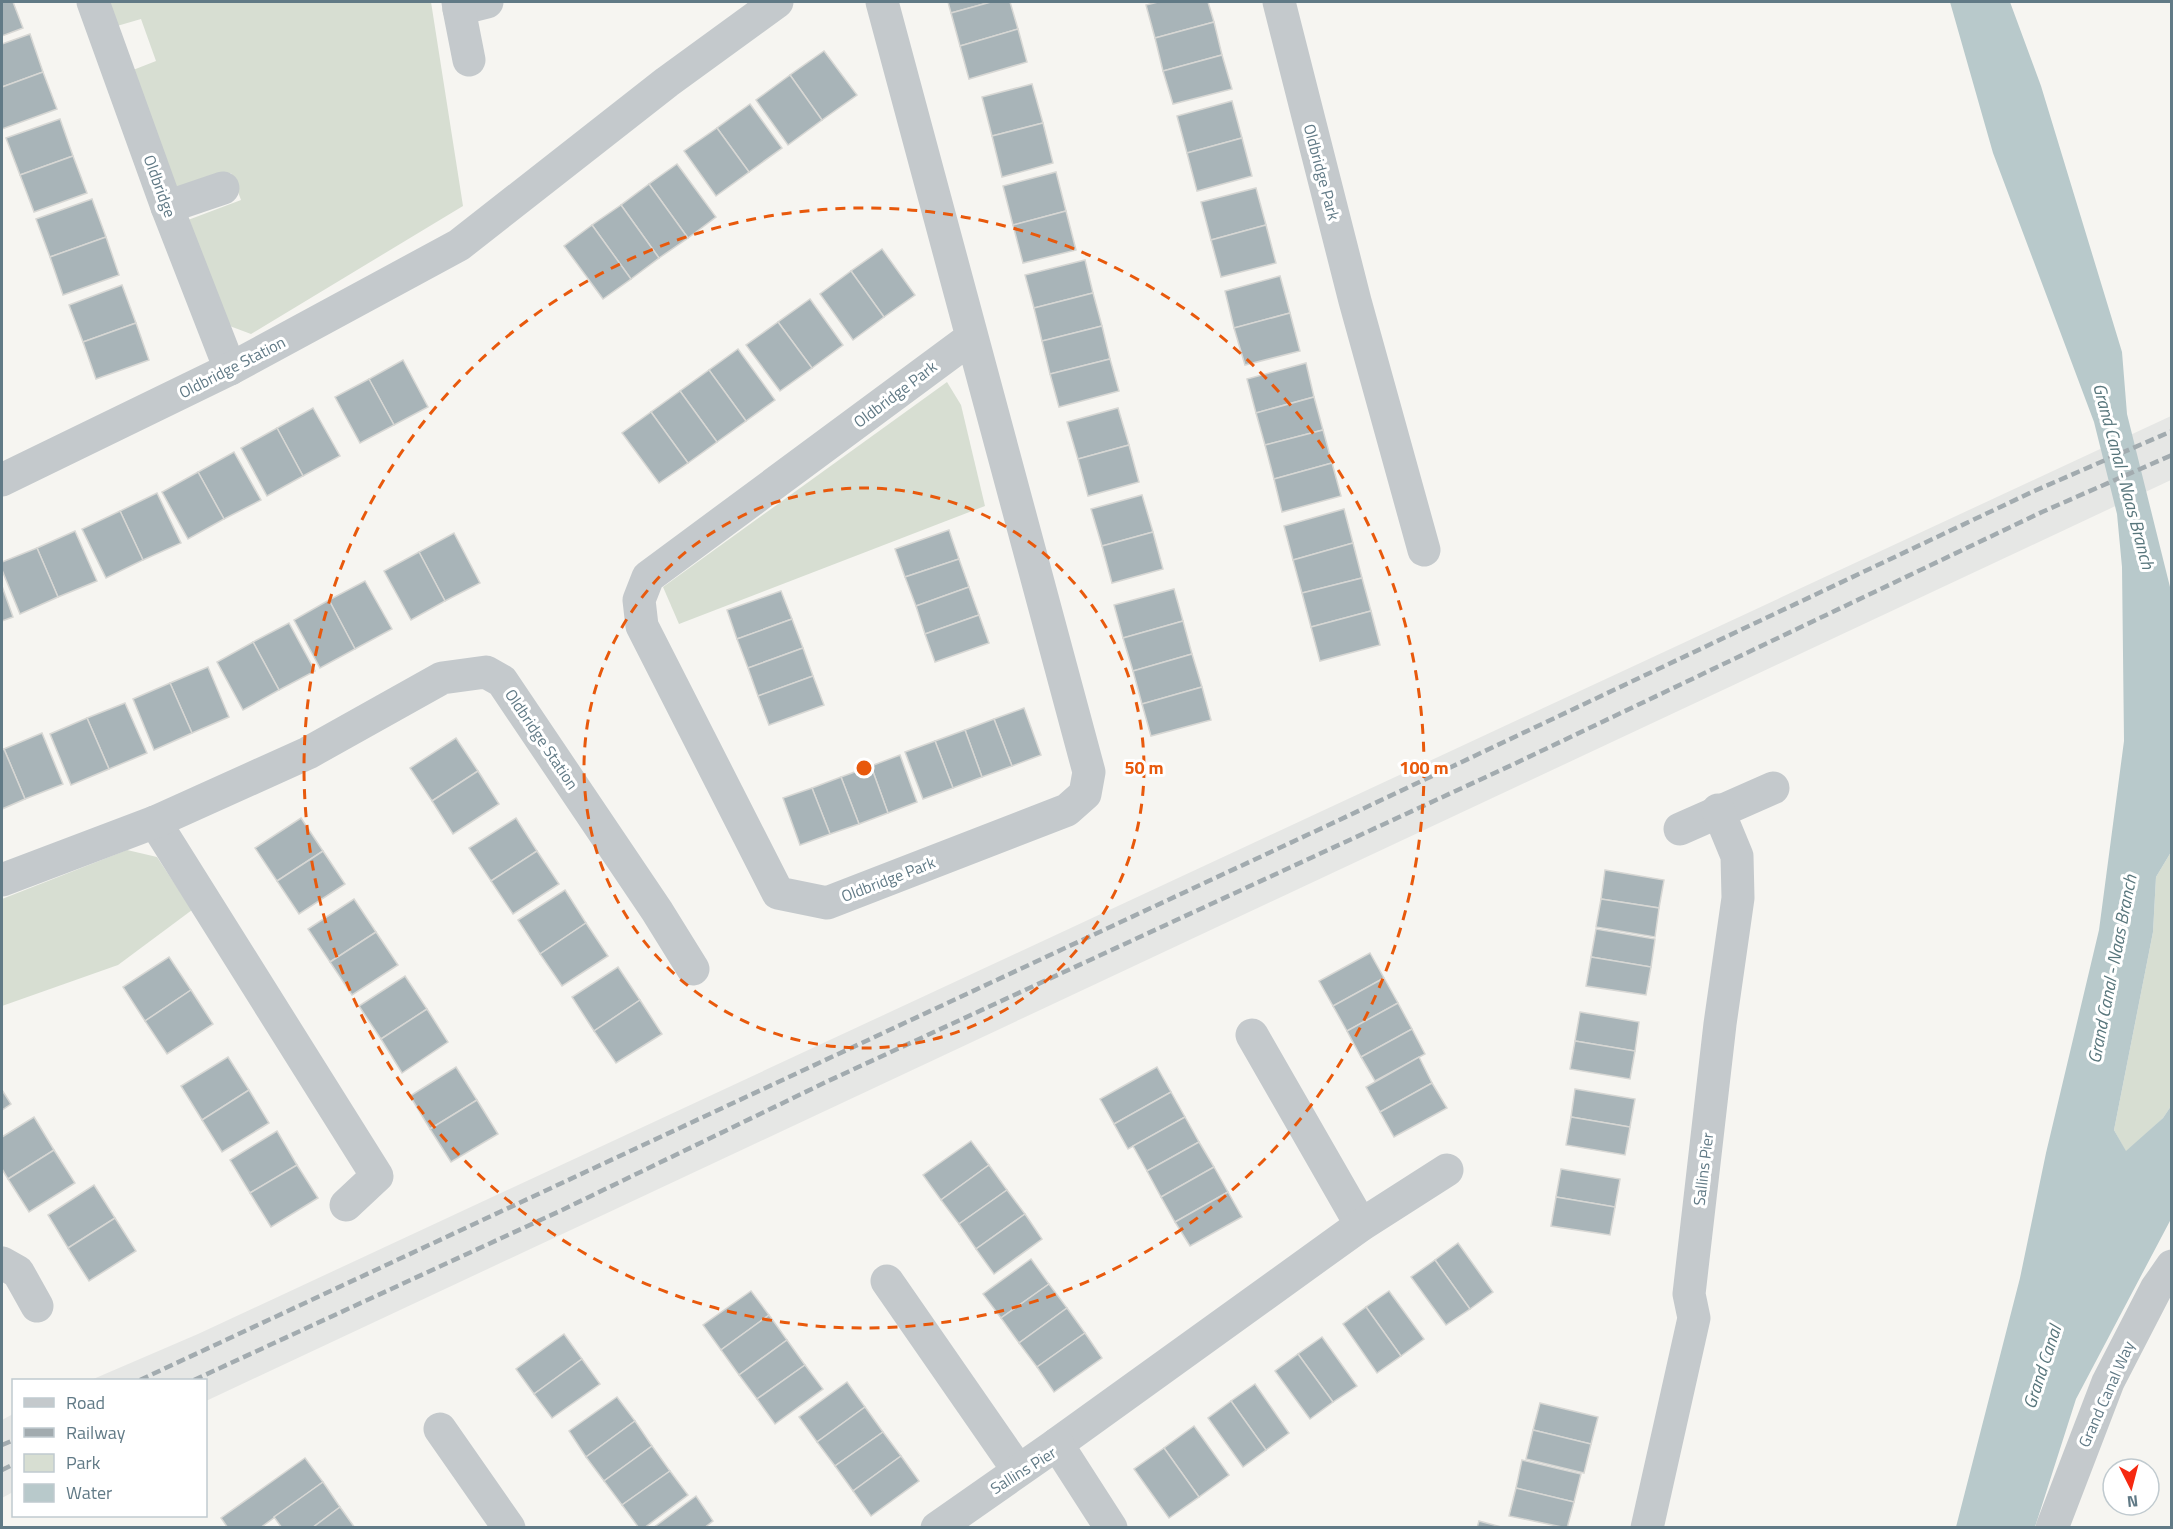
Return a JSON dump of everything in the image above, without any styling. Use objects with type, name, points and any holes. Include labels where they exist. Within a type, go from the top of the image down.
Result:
[{"type":"street","name":"Oldbridge","points":[[93,2],[167,207],[230,369]]},
{"type":"street","name":"Oldbridge Station","points":[[2,480],[230,369],[459,245],[667,82],[777,2]]},
{"type":"street","name":"Oldbridge Park","points":[[882,2],[1089,772],[1085,794],[1067,810],[827,903],[778,893],[642,626],[639,600],[648,577],[971,338]]},
{"type":"street","name":"Oldbridge Park","points":[[1280,2],[1352,290],[1424,550]]},
{"type":"street","points":[[468,4],[469,60]]},
{"type":"street","points":[[167,207],[223,188]]},
{"type":"street","name":"Oldbridge Station","points":[[2,880],[155,822],[308,753],[442,678],[486,672],[502,681],[657,910],[693,969]]},
{"type":"street","points":[[1680,829],[1718,810],[1773,788]]},
{"type":"street","name":"Sallins Pier","points":[[1647,1527],[1694,1318],[1689,1294],[1720,1024],[1738,898],[1737,856],[1718,810]]},
{"type":"street","points":[[155,822],[377,1176],[346,1205]]},
{"type":"street","points":[[1252,1035],[1361,1225]]},
{"type":"street","points":[[1057,1444],[1361,1225],[1447,1170]]},
{"type":"street","points":[[2,1263],[18,1272],[37,1305]]},
{"type":"street","name":"Grand Canal Way","points":[[2052,1527],[2108,1382],[2156,1289],[2172,1266]]},
{"type":"street","points":[[887,1281],[1018,1470]]},
{"type":"street","points":[[440,1429],[509,1527]]},
{"type":"street","name":"Sallins Pier","points":[[937,1527],[1057,1444],[1111,1527]]},
{"type":"shaded area","points":[[2171,416],[2171,480],[207,1401],[207,1379],[93,1379],[198,1334]]},
{"type":"shaded area","points":[[12,1415],[12,1493],[2,1498],[2,1420]]},
{"type":"green space","points":[[108,2],[431,2],[463,206],[251,334],[227,325],[188,220],[241,200],[231,173],[178,192],[133,70],[156,61],[141,19],[117,26]]},
{"type":"green space","points":[[947,382],[961,405],[985,506],[679,624],[663,587]]},
{"type":"green space","points":[[127,850],[157,857],[192,910],[118,965],[2,1006],[2,899]]},
{"type":"green space","points":[[2171,852],[2171,1106],[2163,1118],[2126,1152],[2114,1130],[2153,932],[2156,877]]},
{"type":"water","points":[[1950,2],[2010,2],[2041,86],[2122,352],[2127,414],[2171,591],[2171,852],[2156,877],[2153,932],[2114,1130],[2126,1151],[2163,1118],[2171,1106],[2171,1219],[2076,1399],[2035,1527],[1956,1527],[2020,1278],[2046,1153],[2099,930],[2124,741],[2122,567],[2117,514],[2094,422],[1993,153]]},
{"type":"building","points":[[2,2],[13,2],[23,28],[2,36]]},
{"type":"building","points":[[948,2],[991,2],[951,13]]},
{"type":"building","points":[[991,2],[1010,2],[1018,29],[960,46],[951,13]]},
{"type":"building","points":[[1158,2],[1208,2],[1214,22],[1155,38],[1146,5]]},
{"type":"building","points":[[1214,22],[1222,55],[1163,71],[1155,38]]},
{"type":"building","points":[[1018,29],[1027,62],[969,79],[960,46]]},
{"type":"building","points":[[30,34],[43,72],[2,87],[2,44]]},
{"type":"building","points":[[824,51],[857,95],[822,120],[790,75]]},
{"type":"building","points":[[1222,55],[1232,89],[1173,104],[1163,71]]},
{"type":"building","points":[[43,72],[57,109],[2,129],[2,87]]},
{"type":"building","points":[[790,75],[822,120],[788,145],[756,100]]},
{"type":"building","points":[[1032,84],[1043,123],[992,136],[982,97]]},
{"type":"building","points":[[1232,101],[1242,138],[1187,153],[1177,116]]},
{"type":"building","points":[[750,104],[782,148],[749,172],[717,128]]},
{"type":"building","points":[[60,119],[73,156],[20,175],[6,138]]},
{"type":"building","points":[[1043,123],[1053,163],[1002,177],[992,136]]},
{"type":"building","points":[[717,128],[749,172],[716,196],[684,151]]},
{"type":"building","points":[[1242,138],[1252,176],[1197,191],[1187,153]]},
{"type":"building","points":[[73,156],[87,193],[34,212],[20,175]]},
{"type":"building","points":[[677,164],[716,217],[688,238],[649,184]]},
{"type":"building","points":[[1056,172],[1066,211],[1013,225],[1003,186]]},
{"type":"building","points":[[649,184],[688,238],[659,258],[621,205]]},
{"type":"building","points":[[1256,188],[1266,225],[1211,240],[1201,202]]},
{"type":"building","points":[[92,199],[106,237],[50,257],[36,219]]},
{"type":"building","points":[[621,205],[659,258],[631,279],[592,225]]},
{"type":"building","points":[[1066,211],[1076,250],[1023,263],[1013,225]]},
{"type":"building","points":[[592,225],[631,279],[603,299],[564,246]]},
{"type":"building","points":[[1266,225],[1276,263],[1221,277],[1211,240]]},
{"type":"building","points":[[106,237],[119,275],[63,295],[50,257]]},
{"type":"building","points":[[882,249],[915,295],[884,317],[851,271]]},
{"type":"building","points":[[1085,260],[1093,293],[1034,308],[1025,275]]},
{"type":"building","points":[[851,271],[884,317],[853,340],[820,294]]},
{"type":"building","points":[[1280,276],[1290,313],[1234,328],[1225,291]]},
{"type":"building","points":[[122,285],[136,323],[83,342],[69,305]]},
{"type":"building","points":[[1093,293],[1102,326],[1042,341],[1034,308]]},
{"type":"building","points":[[810,299],[843,345],[812,368],[778,322]]},
{"type":"building","points":[[1290,313],[1300,351],[1245,365],[1234,328]]},
{"type":"building","points":[[778,322],[812,368],[780,391],[746,345]]},
{"type":"building","points":[[136,323],[149,360],[96,379],[83,342]]},
{"type":"building","points":[[1102,326],[1110,359],[1050,374],[1042,341]]},
{"type":"building","points":[[738,349],[775,400],[746,421],[709,370]]},
{"type":"building","points":[[1110,359],[1119,391],[1059,407],[1050,374]]},
{"type":"building","points":[[403,360],[428,407],[394,425],[369,379]]},
{"type":"building","points":[[1306,363],[1314,397],[1256,413],[1247,379]]},
{"type":"building","points":[[709,370],[746,421],[717,442],[680,391]]},
{"type":"building","points":[[369,379],[394,425],[360,443],[335,397]]},
{"type":"building","points":[[680,391],[717,442],[688,463],[651,412]]},
{"type":"building","points":[[1314,397],[1323,430],[1265,445],[1256,413]]},
{"type":"building","points":[[313,408],[340,456],[303,476],[277,428]]},
{"type":"building","points":[[1118,408],[1129,445],[1078,459],[1067,422]]},
{"type":"building","points":[[651,412],[688,463],[659,483],[622,433]]},
{"type":"building","points":[[277,428],[303,476],[267,496],[241,448]]},
{"type":"building","points":[[1323,430],[1332,463],[1274,479],[1265,445]]},
{"type":"building","points":[[1129,445],[1139,482],[1088,496],[1078,459]]},
{"type":"building","points":[[234,452],[261,500],[224,519],[198,472]]},
{"type":"building","points":[[1332,463],[1341,496],[1282,512],[1274,479]]},
{"type":"building","points":[[198,472],[224,519],[188,539],[162,492]]},
{"type":"building","points":[[157,493],[181,543],[143,560],[120,511]]},
{"type":"building","points":[[1142,495],[1153,532],[1102,546],[1091,509]]},
{"type":"building","points":[[1344,509],[1353,543],[1293,560],[1284,526]]},
{"type":"building","points":[[120,511],[143,560],[106,578],[82,529]]},
{"type":"building","points":[[949,530],[959,559],[905,577],[895,549]]},
{"type":"building","points":[[75,531],[97,581],[58,597],[37,548]]},
{"type":"building","points":[[1153,532],[1163,569],[1112,583],[1102,546]]},
{"type":"building","points":[[454,533],[480,583],[445,601],[419,552]]},
{"type":"building","points":[[1353,543],[1362,578],[1302,593],[1293,560]]},
{"type":"building","points":[[37,548],[58,597],[20,614],[2,570],[2,562]]},
{"type":"building","points":[[419,552],[445,601],[411,620],[384,571]]},
{"type":"building","points":[[959,559],[969,587],[916,606],[905,577]]},
{"type":"building","points":[[1362,578],[1371,611],[1311,627],[1302,593]]},
{"type":"building","points":[[365,581],[392,629],[355,649],[329,600]]},
{"type":"building","points":[[2,586],[13,617],[2,621]]},
{"type":"building","points":[[969,587],[979,615],[925,634],[916,606]]},
{"type":"building","points":[[1174,589],[1183,621],[1123,638],[1114,605]]},
{"type":"building","points":[[781,591],[792,619],[737,639],[727,610]]},
{"type":"building","points":[[329,600],[355,649],[320,668],[294,620]]},
{"type":"building","points":[[1371,611],[1380,645],[1320,661],[1311,627]]},
{"type":"building","points":[[979,615],[989,643],[935,662],[925,634]]},
{"type":"building","points":[[792,619],[803,648],[748,668],[737,639]]},
{"type":"building","points":[[1183,621],[1192,654],[1133,671],[1123,638]]},
{"type":"building","points":[[289,623],[315,671],[279,690],[253,642]]},
{"type":"building","points":[[253,642],[279,690],[243,710],[217,662]]},
{"type":"building","points":[[803,648],[813,676],[758,696],[748,668]]},
{"type":"building","points":[[1192,654],[1202,687],[1142,704],[1133,671]]},
{"type":"building","points":[[208,667],[229,717],[192,733],[170,683]]},
{"type":"building","points":[[813,676],[824,705],[769,725],[758,696]]},
{"type":"building","points":[[170,683],[192,733],[154,750],[133,699]]},
{"type":"building","points":[[1202,687],[1211,720],[1151,736],[1142,704]]},
{"type":"building","points":[[125,703],[147,753],[109,769],[87,718]]},
{"type":"building","points":[[1024,708],[1041,755],[1012,766],[994,719]]},
{"type":"building","points":[[87,718],[109,769],[71,785],[50,734]]},
{"type":"building","points":[[994,719],[1012,766],[982,777],[965,730]]},
{"type":"building","points":[[965,730],[982,777],[953,788],[935,741]]},
{"type":"building","points":[[42,733],[63,784],[25,799],[4,749]]},
{"type":"building","points":[[456,738],[478,771],[432,801],[410,768]]},
{"type":"building","points":[[935,741],[953,788],[923,799],[905,752]]},
{"type":"building","points":[[4,749],[25,799],[2,809],[2,750]]},
{"type":"building","points":[[900,755],[917,802],[888,813],[871,766]]},
{"type":"building","points":[[871,766],[888,813],[859,824],[841,777]]},
{"type":"building","points":[[478,771],[499,804],[453,834],[432,801]]},
{"type":"building","points":[[841,777],[859,824],[830,834],[812,788]]},
{"type":"building","points":[[812,788],[830,834],[800,845],[783,798]]},
{"type":"building","points":[[301,818],[323,851],[277,881],[255,848]]},
{"type":"building","points":[[516,818],[537,851],[491,881],[469,848]]},
{"type":"building","points":[[323,851],[345,884],[299,914],[277,881]]},
{"type":"building","points":[[537,851],[559,884],[513,914],[491,881]]},
{"type":"building","points":[[1605,870],[1664,880],[1659,908],[1601,899]]},
{"type":"building","points":[[565,890],[586,923],[540,954],[518,920]]},
{"type":"building","points":[[354,899],[376,932],[330,962],[308,929]]},
{"type":"building","points":[[1601,899],[1659,908],[1655,937],[1596,927]]},
{"type":"building","points":[[586,923],[608,956],[562,986],[540,954]]},
{"type":"building","points":[[1596,929],[1655,939],[1651,967],[1591,957]]},
{"type":"building","points":[[376,932],[398,965],[352,995],[330,962]]},
{"type":"building","points":[[1370,953],[1384,978],[1333,1006],[1319,981]]},
{"type":"building","points":[[169,957],[191,990],[145,1021],[123,987]]},
{"type":"building","points":[[1591,957],[1651,967],[1646,995],[1586,986]]},
{"type":"building","points":[[618,967],[640,1000],[594,1031],[572,997]]},
{"type":"building","points":[[405,976],[427,1009],[381,1039],[359,1006]]},
{"type":"building","points":[[1384,978],[1398,1003],[1347,1031],[1333,1006]]},
{"type":"building","points":[[191,990],[213,1024],[167,1054],[145,1021]]},
{"type":"building","points":[[640,1000],[662,1034],[616,1063],[594,1031]]},
{"type":"building","points":[[1398,1003],[1412,1029],[1361,1057],[1347,1031]]},
{"type":"building","points":[[427,1009],[448,1042],[402,1073],[381,1039]]},
{"type":"building","points":[[1580,1012],[1639,1022],[1635,1051],[1575,1041]]},
{"type":"building","points":[[1412,1029],[1425,1054],[1375,1081],[1361,1057]]},
{"type":"building","points":[[1575,1041],[1635,1051],[1630,1079],[1570,1069]]},
{"type":"building","points":[[228,1057],[249,1090],[202,1120],[181,1086]]},
{"type":"building","points":[[1419,1057],[1432,1083],[1380,1112],[1366,1087]]},
{"type":"building","points":[[456,1067],[477,1100],[430,1129],[410,1096]]},
{"type":"building","points":[[1157,1067],[1171,1092],[1114,1124],[1100,1099]]},
{"type":"building","points":[[1432,1083],[1447,1108],[1394,1137],[1380,1112]]},
{"type":"building","points":[[1575,1089],[1635,1099],[1630,1127],[1571,1117]]},
{"type":"building","points":[[2,1090],[11,1104],[2,1110]]},
{"type":"building","points":[[249,1090],[269,1123],[222,1152],[202,1120]]},
{"type":"building","points":[[1171,1092],[1185,1117],[1128,1149],[1114,1124]]},
{"type":"building","points":[[477,1100],[498,1134],[451,1162],[430,1129]]},
{"type":"building","points":[[34,1117],[54,1150],[8,1179],[2,1169],[2,1137]]},
{"type":"building","points":[[1185,1117],[1199,1142],[1147,1171],[1133,1146]]},
{"type":"building","points":[[1571,1117],[1630,1127],[1625,1155],[1566,1145]]},
{"type":"building","points":[[277,1131],[297,1165],[250,1193],[230,1160]]},
{"type":"building","points":[[971,1141],[989,1165],[941,1200],[923,1175]]},
{"type":"building","points":[[1199,1142],[1214,1167],[1161,1197],[1147,1171]]},
{"type":"building","points":[[54,1150],[75,1183],[29,1212],[8,1179]]},
{"type":"building","points":[[297,1165],[318,1198],[271,1227],[250,1193]]},
{"type":"building","points":[[989,1165],[1007,1190],[959,1224],[941,1200]]},
{"type":"building","points":[[1214,1167],[1228,1192],[1175,1222],[1161,1197]]},
{"type":"building","points":[[1561,1169],[1620,1179],[1615,1207],[1556,1197]]},
{"type":"building","points":[[94,1185],[115,1218],[68,1248],[48,1215]]},
{"type":"building","points":[[1007,1190],[1025,1214],[976,1249],[959,1224]]},
{"type":"building","points":[[1228,1192],[1242,1217],[1190,1246],[1175,1222]]},
{"type":"building","points":[[1556,1197],[1615,1207],[1610,1235],[1551,1226]]},
{"type":"building","points":[[1025,1214],[1042,1239],[994,1274],[976,1249]]},
{"type":"building","points":[[115,1218],[136,1251],[89,1281],[68,1248]]},
{"type":"building","points":[[1458,1243],[1493,1292],[1470,1309],[1435,1260]]},
{"type":"building","points":[[1031,1259],[1049,1284],[1001,1318],[983,1294]]},
{"type":"building","points":[[1435,1260],[1470,1309],[1446,1325],[1411,1277]]},
{"type":"building","points":[[1049,1284],[1067,1308],[1019,1343],[1001,1318]]},
{"type":"building","points":[[751,1291],[769,1315],[721,1350],[703,1325]]},
{"type":"building","points":[[1389,1291],[1424,1339],[1401,1356],[1366,1307]]},
{"type":"building","points":[[1366,1307],[1401,1356],[1377,1373],[1343,1324]]},
{"type":"building","points":[[1067,1308],[1085,1333],[1037,1367],[1019,1343]]},
{"type":"building","points":[[769,1315],[787,1340],[739,1375],[721,1350]]},
{"type":"building","points":[[1085,1333],[1102,1358],[1054,1392],[1037,1367]]},
{"type":"building","points":[[564,1334],[582,1359],[534,1394],[516,1369]]},
{"type":"building","points":[[1322,1337],[1357,1386],[1333,1402],[1298,1354]]},
{"type":"building","points":[[787,1340],[805,1365],[757,1399],[739,1375]]},
{"type":"building","points":[[1298,1354],[1333,1402],[1310,1419],[1275,1371]]},
{"type":"building","points":[[582,1359],[600,1384],[552,1418],[534,1394]]},
{"type":"building","points":[[805,1365],[823,1389],[775,1424],[757,1399]]},
{"type":"building","points":[[847,1382],[865,1407],[817,1442],[799,1417]]},
{"type":"building","points":[[1255,1384],[1289,1433],[1266,1450],[1231,1401]]},
{"type":"building","points":[[617,1397],[635,1421],[586,1457],[569,1431]]},
{"type":"building","points":[[1231,1401],[1266,1450],[1243,1467],[1208,1418]]},
{"type":"building","points":[[1540,1403],[1598,1417],[1591,1444],[1533,1430]]},
{"type":"building","points":[[865,1407],[883,1432],[835,1466],[817,1442]]},
{"type":"building","points":[[635,1421],[652,1446],[604,1481],[586,1457]]},
{"type":"building","points":[[1194,1426],[1229,1475],[1199,1497],[1164,1448]]},
{"type":"building","points":[[1533,1430],[1591,1444],[1584,1473],[1526,1459]]},
{"type":"building","points":[[883,1432],[901,1456],[853,1491],[835,1466]]},
{"type":"building","points":[[652,1446],[670,1471],[622,1505],[604,1481]]},
{"type":"building","points":[[1164,1448],[1199,1497],[1169,1518],[1134,1469]]},
{"type":"building","points":[[901,1456],[919,1481],[871,1516],[853,1491]]},
{"type":"building","points":[[305,1458],[323,1482],[260,1528],[228,1528],[221,1518]]},
{"type":"building","points":[[1522,1460],[1581,1474],[1574,1502],[1516,1488]]},
{"type":"building","points":[[670,1471],[688,1495],[644,1528],[639,1528],[622,1505]]},
{"type":"building","points":[[323,1482],[340,1507],[312,1528],[282,1528],[274,1517]]},
{"type":"building","points":[[1516,1488],[1574,1502],[1567,1528],[1509,1516]]},
{"type":"building","points":[[696,1496],[713,1521],[704,1528],[653,1528]]},
{"type":"building","points":[[340,1507],[355,1528],[312,1528]]},
{"type":"building","points":[[1479,1521],[1505,1528],[1477,1528]]},
{"type":"railway","points":[[142,1379],[1335,822],[2032,492],[2172,431]]},
{"type":"railway","points":[[196,1379],[560,1211],[826,1082],[1514,764],[2042,512],[2172,455]]},
{"type":"railway","points":[[2,1445],[12,1441]]},
{"type":"railway","points":[[2,1470],[12,1465]]},
{"type":"water label","name":"Grand Canal - Naas Branch","points":[[2124,476]]},
{"type":"water label","name":"Grand Canal - Naas Branch","points":[[2112,969]]},
{"type":"water label","name":"Grand Canal","points":[[2042,1367]]}]
